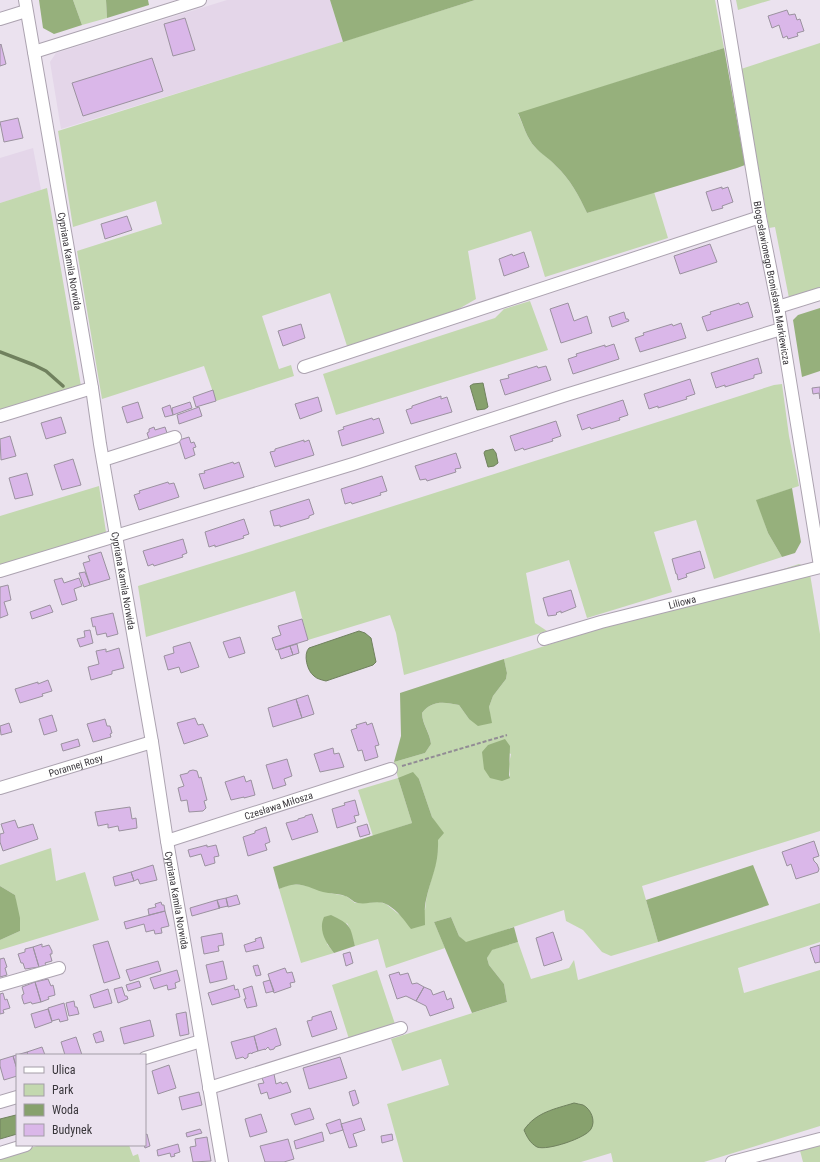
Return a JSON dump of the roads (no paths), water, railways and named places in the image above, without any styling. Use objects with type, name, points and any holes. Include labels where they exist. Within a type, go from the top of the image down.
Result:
[{"type":"street","points":[[34,52],[200,0]]},
{"type":"street","name":"Błogosławionego Bronisława Markiewicza","points":[[724,0],[760,217],[778,307],[819,553],[820,567]]},
{"type":"street","points":[[0,19],[25,5]]},
{"type":"street","name":"Cypriana Kamila Norwida","points":[[25,5],[92,388],[102,460],[152,742],[167,841],[222,1162]]},
{"type":"street","points":[[304,367],[760,217]]},
{"type":"street","points":[[778,307],[820,294]]},
{"type":"street","points":[[0,571],[353,464],[566,395],[781,329]]},
{"type":"street","points":[[0,416],[92,388]]},
{"type":"street","points":[[102,460],[175,437]]},
{"type":"street","name":"Liliowa","points":[[544,639],[601,622],[820,567]]},
{"type":"street","name":"Porannej Rosy","points":[[0,788],[152,742]]},
{"type":"street","name":"Czesława Miłosza","points":[[167,841],[391,769]]},
{"type":"street","points":[[0,985],[59,968]]},
{"type":"street","points":[[209,1088],[401,1028]]},
{"type":"street","points":[[146,1058],[201,1041]]},
{"type":"street","points":[[0,1102],[16,1097]]},
{"type":"street","points":[[732,1162],[820,1139]]},
{"type":"street","points":[[0,1153],[23,1146]]},
{"type":"water","points":[[483,383],[488,407],[477,410],[470,386],[473,384]]},
{"type":"water","points":[[493,449],[496,453],[498,463],[494,466],[488,467],[484,453],[485,451]]},
{"type":"water","points":[[359,631],[365,633],[371,638],[376,662],[373,665],[326,681],[317,678],[312,674],[309,670],[306,658],[309,648]]},
{"type":"water","points":[[574,1103],[586,1107],[592,1116],[593,1122],[588,1133],[566,1143],[549,1147],[537,1147],[531,1142],[524,1130],[534,1119],[553,1109]]},
{"type":"water","points":[[16,1115],[16,1134],[0,1139],[0,1119]]},
{"type":"waterway","points":[[0,352],[46,371],[63,386]]}]
